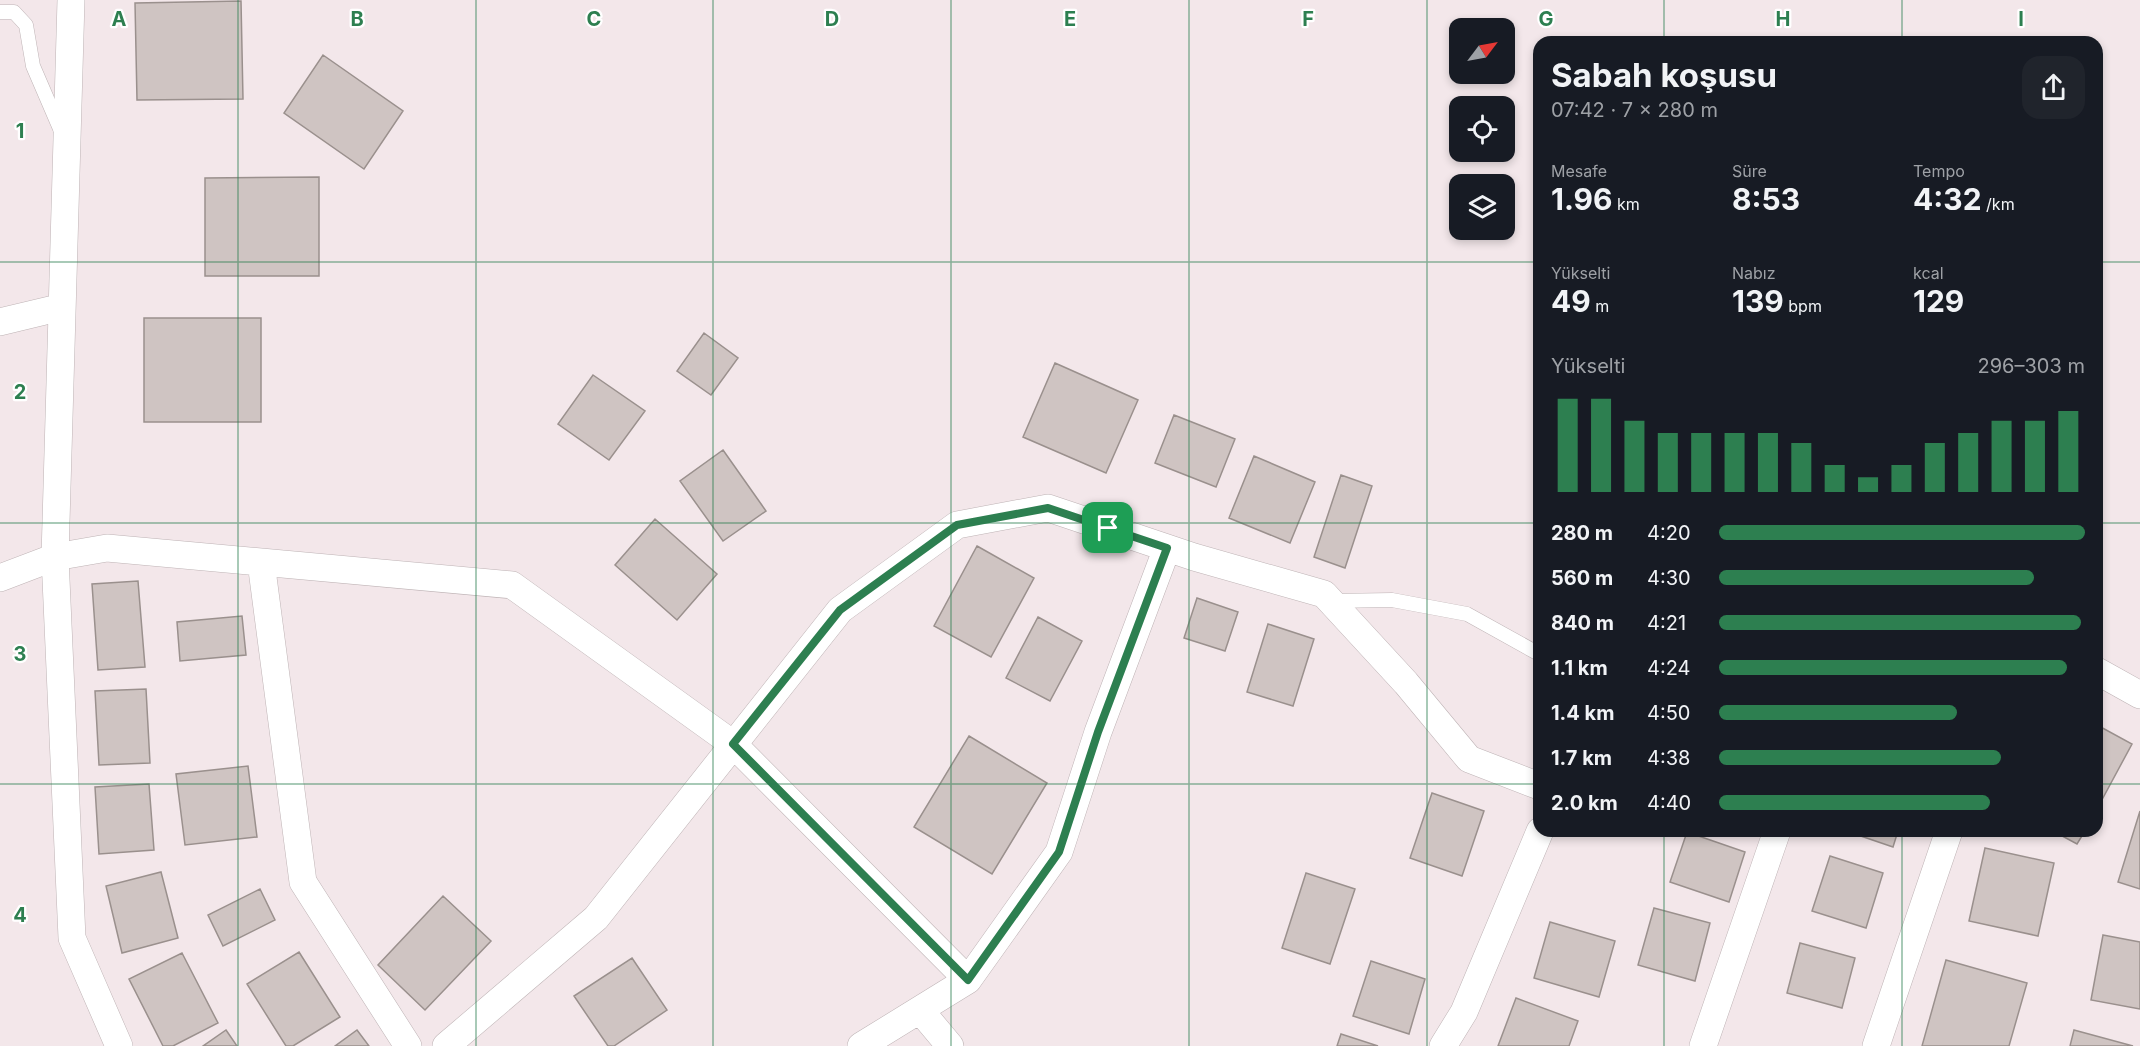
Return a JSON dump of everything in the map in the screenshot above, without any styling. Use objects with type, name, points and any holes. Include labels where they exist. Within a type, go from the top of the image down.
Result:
[{"type":"street","points":[[71,0],[54,557],[72,938],[119,1046]]},
{"type":"street","points":[[0,322],[62,307]]},
{"type":"street","points":[[446,1046],[596,918],[840,610],[957,525],[1048,508],[1167,548],[1324,594],[1406,682],[1469,759],[1533,784]]},
{"type":"street","points":[[0,578],[54,557],[107,548],[512,585],[733,744],[968,980]]},
{"type":"street","points":[[861,1046],[968,980],[1059,852],[1098,732],[1167,548]]},
{"type":"street","points":[[261,562],[303,882],[408,1046]]},
{"type":"street","points":[[2103,674],[2140,695]]},
{"type":"street","points":[[1443,1046],[1464,1012],[1537,837]]},
{"type":"street","points":[[1703,1046],[1775,837]]},
{"type":"street","points":[[1876,1046],[1947,837]]},
{"type":"street","points":[[920,1010],[950,1046]]},
{"type":"lane","points":[[0,12],[14,12],[26,25],[33,66],[67,144]]},
{"type":"lane","points":[[1331,602],[1392,600],[1467,614],[1533,651]]},
{"type":"building","points":[[241,1],[243,99],[137,100],[135,3]]},
{"type":"building","points":[[323,55],[403,111],[364,169],[284,113]]},
{"type":"building","points":[[319,177],[319,276],[205,276],[205,178]]},
{"type":"building","points":[[144,318],[261,318],[261,422],[144,422]]},
{"type":"building","points":[[704,333],[738,358],[711,395],[677,371]]},
{"type":"building","points":[[1055,363],[1138,400],[1106,473],[1023,437]]},
{"type":"building","points":[[593,375],[645,411],[609,460],[558,424]]},
{"type":"building","points":[[1174,415],[1235,439],[1216,487],[1155,463]]},
{"type":"building","points":[[723,450],[766,511],[723,541],[680,481]]},
{"type":"building","points":[[1254,456],[1315,482],[1290,543],[1229,518]]},
{"type":"building","points":[[1341,475],[1372,486],[1345,568],[1314,557]]},
{"type":"building","points":[[655,519],[717,574],[677,620],[615,565]]},
{"type":"building","points":[[977,546],[1034,578],[991,657],[934,626]]},
{"type":"building","points":[[138,581],[145,667],[98,670],[92,584]]},
{"type":"building","points":[[1197,598],[1238,612],[1225,651],[1184,638]]},
{"type":"building","points":[[242,616],[246,655],[180,661],[177,622]]},
{"type":"building","points":[[1038,617],[1082,641],[1050,701],[1006,678]]},
{"type":"building","points":[[1268,624],[1314,639],[1293,706],[1247,692]]},
{"type":"building","points":[[146,689],[150,763],[99,765],[95,691]]},
{"type":"building","points":[[2103,728],[2132,744],[2103,798]]},
{"type":"building","points":[[969,736],[1047,783],[992,874],[914,827]]},
{"type":"building","points":[[248,766],[257,837],[185,845],[176,774]]},
{"type":"building","points":[[149,784],[154,850],[99,854],[95,787]]},
{"type":"building","points":[[1432,793],[1484,811],[1462,876],[1410,858]]},
{"type":"building","points":[[2140,811],[2140,889],[2118,882]]},
{"type":"building","points":[[1685,837],[1702,837],[1745,852],[1729,902],[1670,882]]},
{"type":"building","points":[[1864,837],[1896,837],[1893,847]]},
{"type":"building","points":[[2064,837],[2081,837],[2077,844]]},
{"type":"building","points":[[1985,848],[2054,863],[2038,936],[1969,921]]},
{"type":"building","points":[[1830,856],[1883,873],[1866,928],[1812,911]]},
{"type":"building","points":[[161,872],[178,938],[122,953],[106,886]]},
{"type":"building","points":[[1306,873],[1355,889],[1330,964],[1282,948]]},
{"type":"building","points":[[260,889],[275,920],[223,946],[208,915]]},
{"type":"building","points":[[443,896],[491,941],[425,1010],[378,965]]},
{"type":"building","points":[[1654,908],[1710,923],[1695,981],[1638,965]]},
{"type":"building","points":[[1550,922],[1615,941],[1599,997],[1534,978]]},
{"type":"building","points":[[2103,935],[2140,942],[2140,1009],[2091,1000]]},
{"type":"building","points":[[1800,943],[1855,958],[1842,1008],[1787,993]]},
{"type":"building","points":[[299,952],[340,1017],[293,1046],[286,1046],[247,984]]},
{"type":"building","points":[[182,953],[218,1023],[173,1046],[163,1046],[129,979]]},
{"type":"building","points":[[632,958],[667,1010],[614,1046],[608,1046],[574,996]]},
{"type":"building","points":[[1946,960],[2027,983],[2009,1046],[1922,1046]]},
{"type":"building","points":[[1371,961],[1425,979],[1409,1034],[1353,1016]]},
{"type":"building","points":[[1516,998],[1578,1021],[1569,1046],[1498,1046]]},
{"type":"building","points":[[226,1030],[237,1046],[203,1046]]},
{"type":"building","points":[[357,1030],[369,1046],[335,1046]]},
{"type":"building","points":[[2074,1030],[2133,1046],[2070,1046]]},
{"type":"building","points":[[1341,1034],[1378,1046],[1337,1046]]},
{"type":"route","points":[[1048,508],[1108,528],[1167,548],[1098,732],[1059,852],[968,980],[733,744],[840,610],[957,525],[1048,508]]}]
